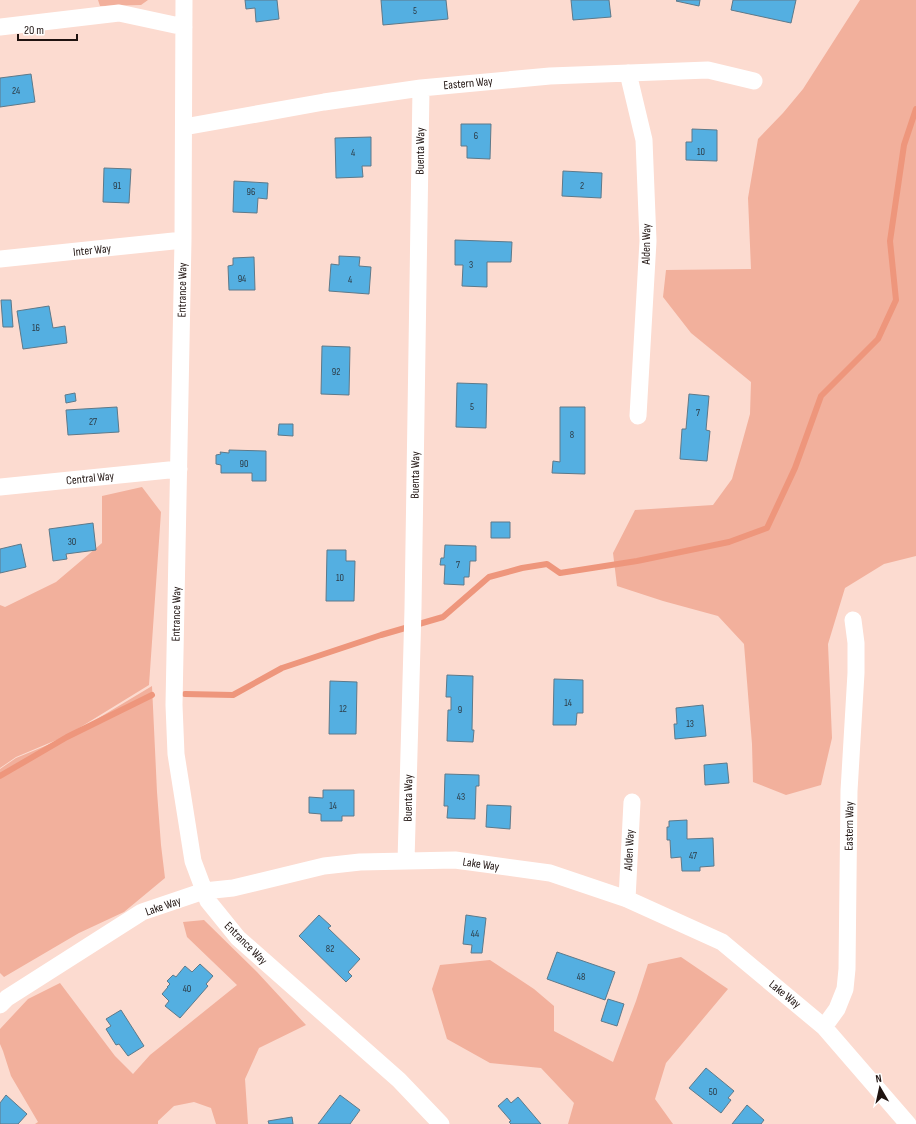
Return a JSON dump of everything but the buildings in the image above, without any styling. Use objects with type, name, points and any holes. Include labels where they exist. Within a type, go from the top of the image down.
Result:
[{"type":"street","name":"Entrance Way","points":[[184,0],[183,240],[174,706],[176,754],[193,861],[208,901],[238,938],[399,1080],[441,1124]]},
{"type":"street","points":[[0,27],[119,13],[184,27]]},
{"type":"street","name":"Eastern Way","points":[[184,127],[324,102],[420,88],[550,76],[708,70],[754,81]]},
{"type":"street","name":"Alden Way","points":[[628,73],[644,140],[648,241],[638,416]]},
{"type":"street","name":"Buenta Way","points":[[406,861],[413,609],[420,88]]},
{"type":"street","name":"Inter Way","points":[[0,259],[183,240]]},
{"type":"street","name":"Central Way","points":[[0,487],[179,469]]},
{"type":"street","name":"Eastern Way","points":[[824,1027],[837,1009],[844,989],[847,969],[849,791],[856,673],[856,643],[853,620]]},
{"type":"street","name":"Alden Way","points":[[627,899],[632,802]]},
{"type":"street","name":"Lake Way","points":[[0,1005],[7,998],[142,912],[204,891],[234,888],[324,866],[360,862],[455,860],[550,873],[627,899],[722,942],[824,1027],[908,1124]]},
{"type":"shaded area","points":[[98,0],[148,0],[141,5],[100,6]]},
{"type":"shaded area","points":[[860,0],[916,0],[916,556],[884,564],[845,588],[828,644],[832,738],[821,785],[786,795],[753,782],[752,744],[744,644],[718,616],[663,601],[617,586],[613,553],[635,510],[713,505],[732,479],[750,414],[751,382],[691,333],[663,297],[666,270],[751,269],[748,198],[758,139],[803,89]]},
{"type":"shaded area","points":[[142,487],[161,512],[149,685],[66,736],[16,757],[0,768],[0,605],[5,607],[56,582],[102,543],[102,496]]},
{"type":"shaded area","points":[[152,686],[157,792],[165,878],[124,912],[79,933],[4,977],[0,973],[0,769],[16,758],[67,737]]},
{"type":"shaded area","points":[[204,920],[257,972],[306,1025],[259,1048],[245,1079],[248,1124],[216,1124],[211,1108],[194,1102],[174,1106],[158,1121],[158,1124],[35,1124],[38,1122],[11,1076],[0,1044],[0,1029],[28,999],[60,983],[115,1056],[133,1074],[150,1055],[237,985],[187,937],[183,922]]},
{"type":"shaded area","points":[[681,957],[728,989],[666,1063],[655,1099],[673,1124],[568,1124],[574,1103],[541,1068],[490,1063],[447,1039],[432,989],[440,965],[490,960],[534,989],[554,1006],[554,1031],[613,1062],[648,964]]},
{"type":"waterway","points":[[185,694],[233,695],[282,668],[381,635],[443,617],[489,577],[522,568],[547,564],[560,573],[637,561],[729,542],[767,528],[795,468],[821,396],[878,339],[896,300],[890,241],[904,145],[916,109]]},
{"type":"waterway","points":[[0,776],[67,737],[152,695]]}]
